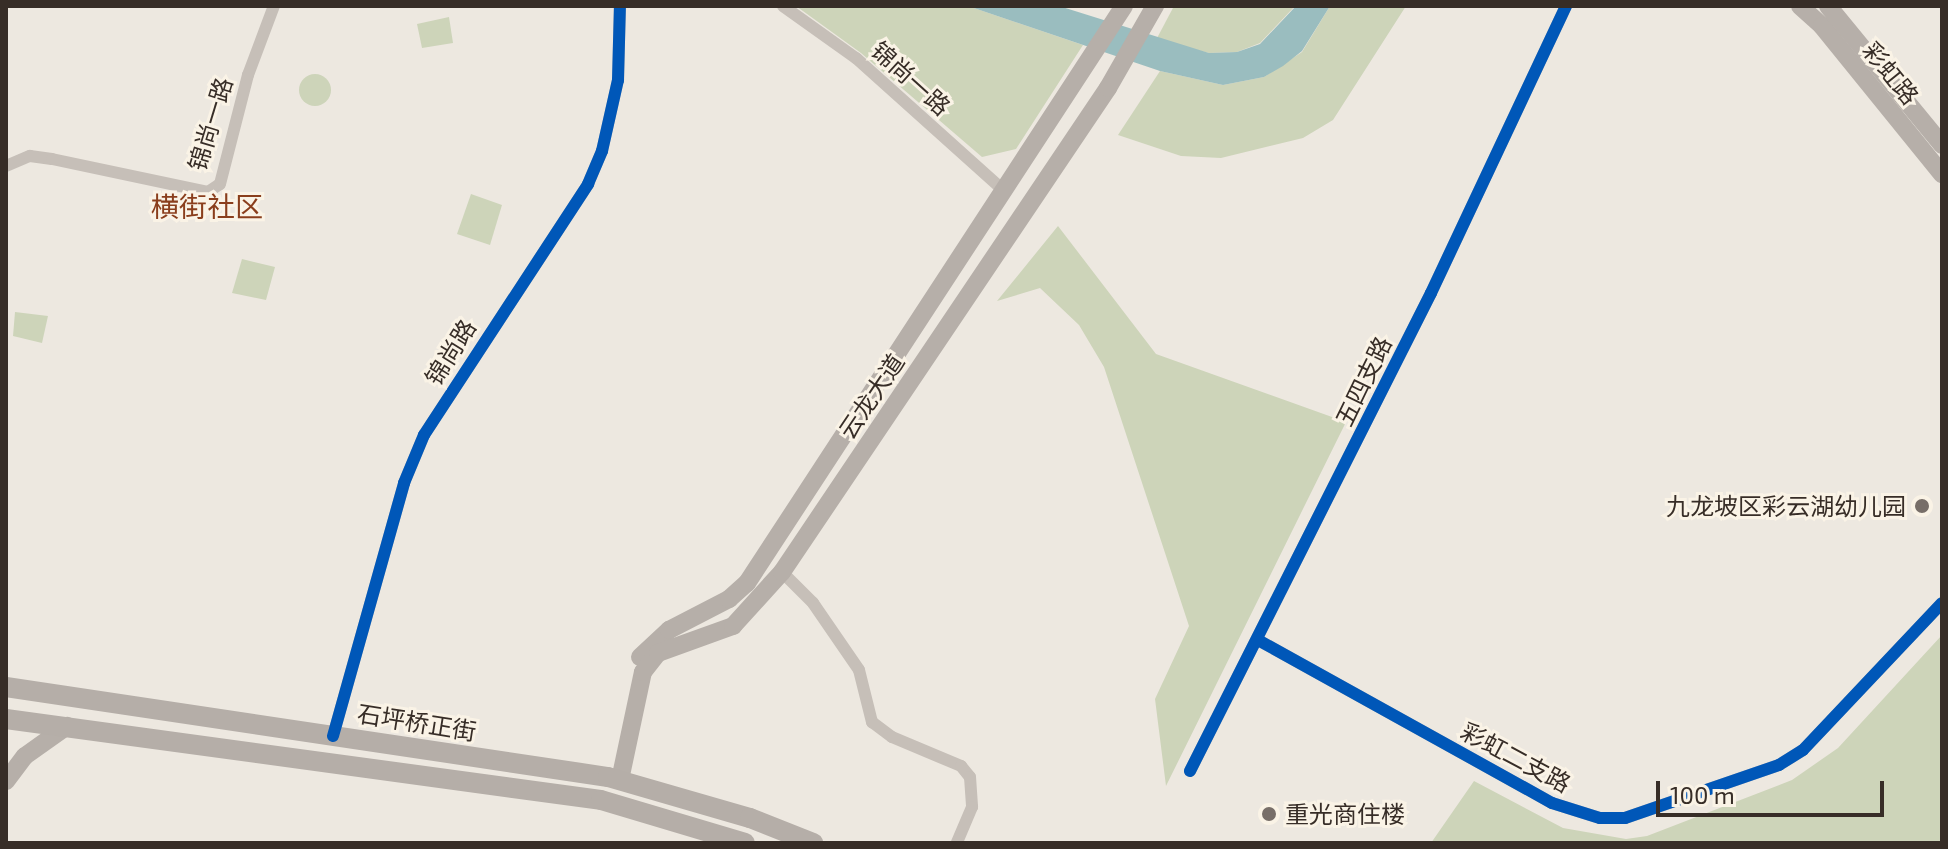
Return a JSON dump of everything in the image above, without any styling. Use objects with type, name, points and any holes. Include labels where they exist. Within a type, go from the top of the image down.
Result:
[{"type":"main road","name":"彩虹路","points":[[1800,6],[1822,26],[1942,174]]},
{"type":"main road","name":"彩虹路","points":[[1828,6],[1942,145]]},
{"type":"main road","name":"云龙大道","points":[[614,779],[640,656],[669,630],[729,599],[747,583],[1122,9]]},
{"type":"main road","name":"云龙大道","points":[[614,779],[643,672],[658,653],[733,626],[782,572],[1108,88],[1151,14]]},
{"type":"main road","name":"石坪桥正街","points":[[6,687],[614,779],[750,818],[813,843]]},
{"type":"main road","points":[[6,719],[601,800],[744,843]]},
{"type":"main road","points":[[7,774],[43,741],[67,726]]},
{"type":"street","name":"锦尚一路","points":[[6,166],[30,156],[208,192],[220,184],[248,75],[274,6]]},
{"type":"street","name":"锦尚路","points":[[333,736],[404,483],[424,435],[588,184],[602,151],[618,80],[620,6]]},
{"type":"street","name":"锦尚一路","points":[[783,6],[856,58],[1003,190]]},
{"type":"street","name":"五四支路","points":[[1190,771],[1258,640],[1566,6]]},
{"type":"street","points":[[782,572],[813,603],[859,670],[872,722],[892,737],[961,766],[970,777],[972,807],[957,843]]},
{"type":"street","name":"彩虹二支路","points":[[1258,640],[1552,803],[1600,818],[1625,818],[1779,765],[1803,750],[1942,603]]},
{"type":"green space","points":[[796,6],[968,6],[1083,45],[1016,149],[982,157],[861,53]]},
{"type":"green space","points":[[1174,6],[1295,6],[1260,43],[1237,52],[1209,53],[1156,40]]},
{"type":"green space","points":[[1330,6],[1406,6],[1333,120],[1303,138],[1221,158],[1181,156],[1118,135],[1160,71],[1223,85],[1264,77],[1302,52]]},
{"type":"green space","points":[[449,17],[453,43],[422,48],[417,24]]},
{"type":"green space","points":[[315,74],[326,79],[331,90],[326,101],[315,106],[304,101],[299,90],[304,79]]},
{"type":"green space","points":[[471,194],[502,205],[490,245],[457,234]]},
{"type":"green space","points":[[1058,226],[1156,354],[1346,422],[1166,786],[1155,699],[1189,626],[1104,367],[1079,325],[1040,288],[997,301]]},
{"type":"green space","points":[[242,259],[275,267],[266,300],[232,293]]},
{"type":"green space","points":[[15,312],[48,316],[42,343],[13,336]]},
{"type":"green space","points":[[1942,635],[1942,843],[1431,843],[1474,781],[1563,828],[1626,839],[1647,836],[1792,780],[1838,748]]},
{"type":"water","points":[[968,6],[1059,6],[1209,53],[1237,52],[1260,44],[1296,6],[1330,6],[1302,51],[1283,66],[1264,77],[1223,85],[1160,71]]},
{"type":"cycle path","points":[[333,736],[404,483],[424,435],[588,184],[602,151],[618,80],[620,6]]},
{"type":"cycle path","points":[[1190,771],[1431,293],[1566,6]]},
{"type":"cycle path","points":[[1258,640],[1552,803],[1600,818],[1625,818],[1779,765],[1803,750],[1942,603]]},
{"type":"place","name":"九龙坡区彩云湖幼儿园","points":[[1922,506]]},
{"type":"place","name":"重光商住楼","points":[[1269,814]]},
{"type":"district","name":"横街社区","points":[[207,206]]}]
